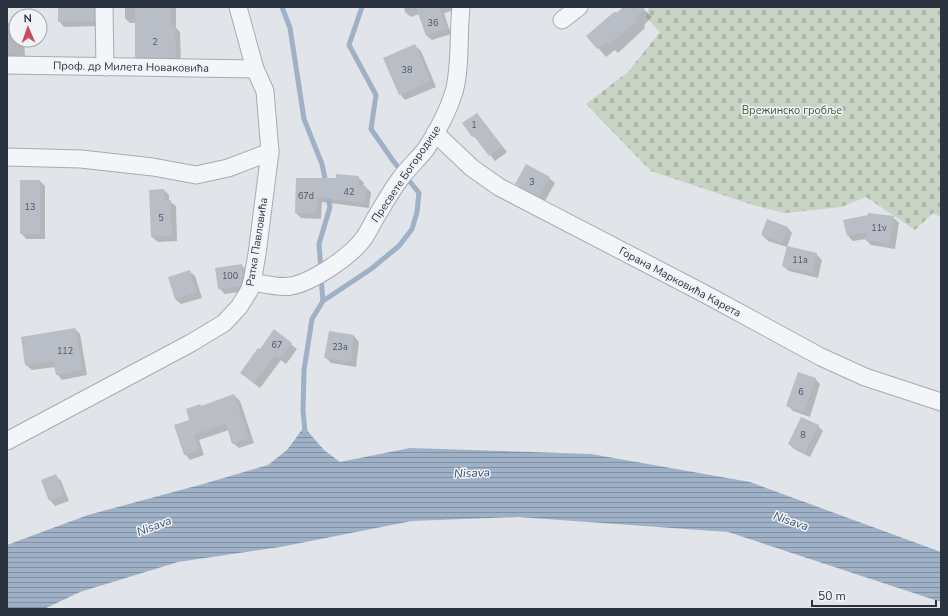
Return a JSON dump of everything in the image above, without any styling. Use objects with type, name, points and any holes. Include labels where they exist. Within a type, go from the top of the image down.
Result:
[{"type":"street","points":[[104,7],[105,67]]},
{"type":"street","name":"Ратка Павловића","points":[[7,441],[213,330],[224,323],[239,307],[249,291],[257,254],[270,152],[265,91],[254,69],[238,7]]},
{"type":"street","name":"Пресвете Богородице","points":[[252,282],[273,286],[292,286],[309,280],[356,247],[364,238],[387,198],[403,175],[426,149],[436,133],[454,91],[461,7]]},
{"type":"street","points":[[562,20],[579,7]]},
{"type":"street","name":"Проф. др Милета Новаковића","points":[[7,65],[254,69]]},
{"type":"street","name":"Горана Марковића Карета","points":[[436,133],[472,168],[499,187],[705,294],[821,357],[865,377],[941,402]]},
{"type":"street","points":[[7,157],[81,159],[153,167],[196,175],[228,168],[270,152]]},
{"type":"green space","name":"Врежинско гробље","points":[[649,7],[941,7],[941,217],[933,213],[915,230],[866,197],[841,207],[785,213],[756,206],[651,171],[586,104],[628,72],[660,32],[646,17]]},
{"type":"water","name":"Nisava","points":[[304,427],[324,450],[340,462],[410,448],[591,454],[750,482],[941,552],[941,602],[728,532],[518,517],[412,521],[280,547],[178,562],[80,592],[44,609],[7,609],[7,545],[88,515],[268,465],[287,450]]},
{"type":"building","points":[[58,7],[94,7],[94,21],[58,22]]},
{"type":"building","points":[[135,7],[171,7],[171,26],[175,26],[176,58],[135,57]]},
{"type":"building","points":[[416,7],[439,7],[447,28],[426,36]]},
{"type":"building","points":[[623,7],[646,7],[636,17],[638,20],[609,45],[606,42],[597,49],[586,36],[614,12],[618,12]]},
{"type":"building","points":[[415,44],[431,81],[399,95],[383,58]]},
{"type":"building","points":[[477,113],[502,146],[489,156],[462,123]]},
{"type":"building","points":[[526,164],[550,177],[539,197],[515,184]]},
{"type":"building","points":[[336,174],[359,176],[358,185],[366,186],[364,203],[317,197],[316,214],[295,213],[296,178],[336,178]]},
{"type":"building","points":[[20,180],[40,180],[40,234],[20,234]]},
{"type":"building","points":[[164,189],[165,200],[171,200],[172,236],[151,237],[149,190]]},
{"type":"building","points":[[868,213],[894,216],[890,244],[865,240],[866,232],[847,236],[843,220],[868,215]]},
{"type":"building","points":[[767,219],[788,227],[782,243],[761,235]]},
{"type":"building","points":[[787,246],[817,253],[812,273],[782,266]]},
{"type":"building","points":[[242,264],[243,274],[240,286],[218,289],[215,268]]},
{"type":"building","points":[[190,270],[197,292],[175,299],[168,277]]},
{"type":"building","points":[[75,328],[83,370],[56,375],[53,361],[25,365],[21,337]]},
{"type":"building","points":[[274,329],[292,343],[280,359],[275,356],[254,383],[240,373]]},
{"type":"building","points":[[329,331],[354,335],[351,362],[324,358]]},
{"type":"building","points":[[798,372],[816,378],[804,412],[786,406]]},
{"type":"building","points":[[234,394],[249,438],[232,444],[226,424],[194,435],[199,450],[184,455],[174,425],[189,420],[186,409],[200,404],[201,406]]},
{"type":"building","points":[[801,417],[819,425],[805,453],[788,444]]},
{"type":"building","points":[[56,474],[64,495],[49,501],[41,480]]},
{"type":"waterway","points":[[282,7],[290,28],[304,119],[322,164],[326,183]]},
{"type":"waterway","points":[[305,432],[303,410],[304,370],[312,319],[323,301],[371,269],[399,246],[412,229],[417,212],[419,193],[394,162],[371,129],[376,95],[349,45],[362,7]]},
{"type":"waterway","points":[[321,270],[319,244],[330,207],[327,193]]},
{"type":"waterway","points":[[321,277],[323,301]]}]
